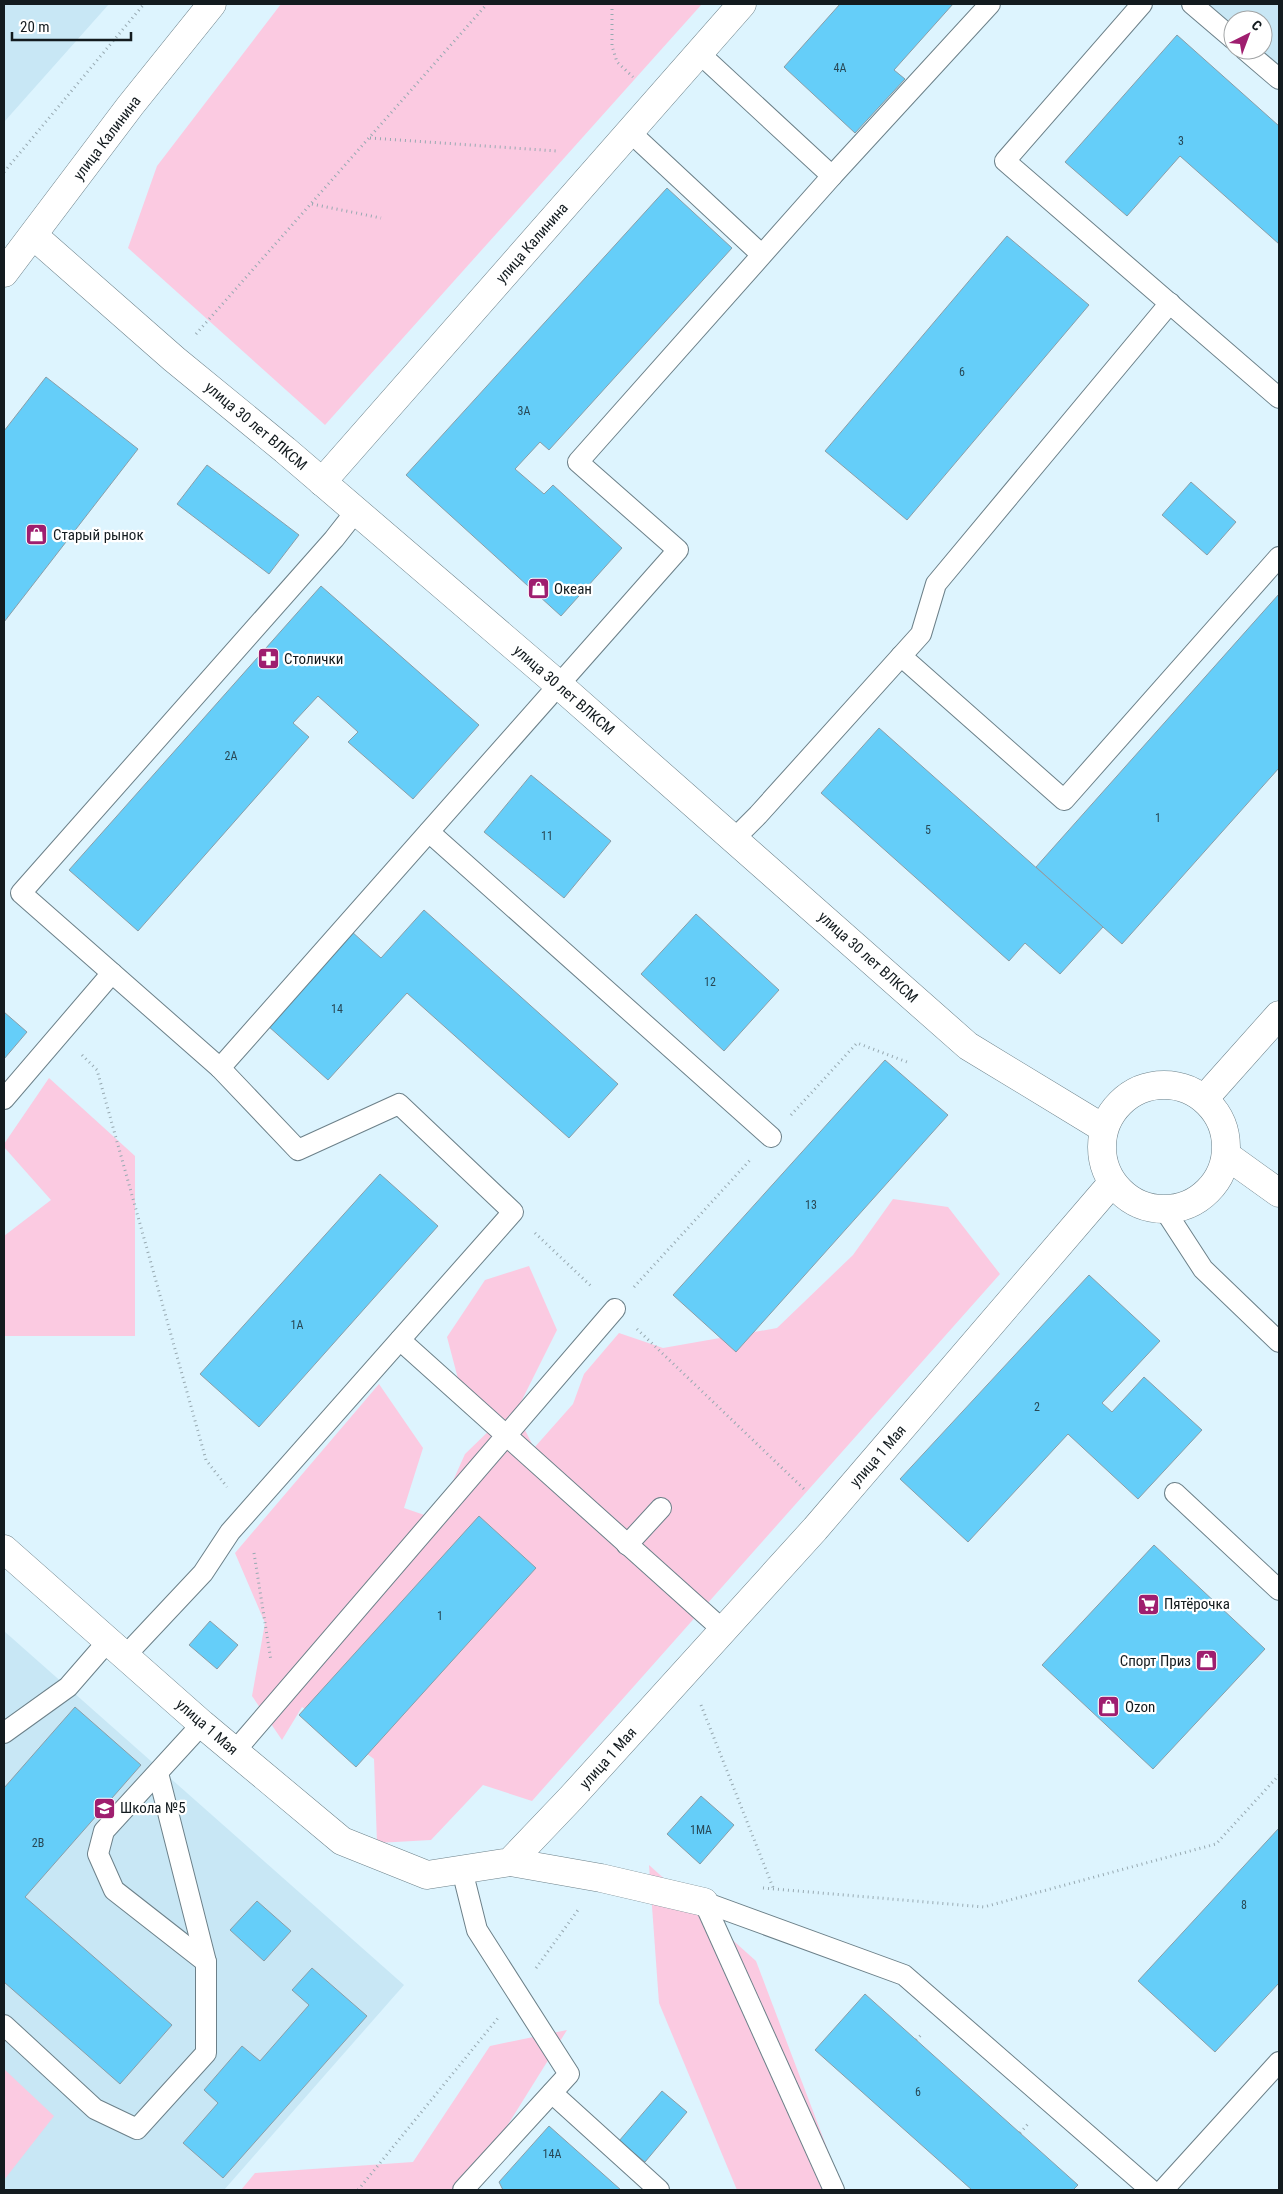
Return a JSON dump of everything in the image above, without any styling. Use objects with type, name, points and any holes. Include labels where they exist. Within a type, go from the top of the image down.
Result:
[{"type":"main road","name":"улица Калинина","points":[[4,273],[34,236],[130,106],[212,4]]},
{"type":"main road","name":"улица Калинина","points":[[322,482],[742,4]]},
{"type":"main road","name":"улица 30 лет ВЛКСМ","points":[[34,236],[174,359],[322,482],[559,685],[968,1046],[1104,1128]]},
{"type":"main road","points":[[1204,1099],[1279,1015]]},
{"type":"main road","points":[[1166,1084],[1186,1088],[1204,1099],[1218,1114],[1225,1134],[1226,1155],[1221,1172],[1211,1188],[1198,1199],[1182,1207],[1164,1209],[1144,1206],[1126,1197],[1112,1182],[1104,1166],[1102,1156],[1101,1147],[1104,1128],[1112,1110],[1127,1096],[1145,1086],[1166,1084]]},
{"type":"main road","points":[[1226,1155],[1279,1193]]},
{"type":"main road","name":"улица 1 Мая","points":[[4,1549],[234,1752],[342,1841],[427,1875],[510,1862],[571,1798],[814,1529],[1112,1182]]},
{"type":"main road","points":[[510,1862],[602,1878],[704,1902]]},
{"type":"lane","points":[[220,1068],[678,550],[578,462],[761,254],[990,4]]},
{"type":"lane","points":[[1142,4],[1005,161],[1279,398]]},
{"type":"lane","points":[[1192,4],[1223,30]]},
{"type":"lane","points":[[699,53],[832,176]]},
{"type":"lane","points":[[1257,60],[1279,79]]},
{"type":"lane","points":[[630,132],[761,254]]},
{"type":"lane","points":[[734,838],[758,815],[921,634],[936,584],[1170,303]]},
{"type":"lane","points":[[4,1733],[68,1687],[117,1648],[203,1572],[230,1532],[513,1212],[399,1104],[298,1150],[220,1068],[21,893],[334,539],[356,511]]},
{"type":"lane","points":[[901,656],[1064,800],[1279,557]]},
{"type":"lane","points":[[429,832],[771,1137]]},
{"type":"lane","points":[[4,1099],[112,973]]},
{"type":"lane","points":[[1164,1209],[1203,1269],[1279,1342]]},
{"type":"lane","points":[[234,1752],[615,1309]]},
{"type":"lane","points":[[400,1340],[723,1630]]},
{"type":"lane","points":[[1175,1493],[1279,1590]]},
{"type":"lane","points":[[627,1545],[660,1508]]},
{"type":"lane","points":[[202,1724],[104,1831],[98,1854],[114,1890],[206,1962]]},
{"type":"lane","points":[[4,2025],[95,2109],[137,2130],[206,2053],[206,1962],[158,1772]]},
{"type":"lane","points":[[462,1870],[478,1930],[569,2074],[464,2190]]},
{"type":"lane","points":[[704,1902],[834,2190]]},
{"type":"lane","points":[[704,1902],[904,1975],[1151,2190]]},
{"type":"lane","points":[[1163,2190],[1279,2062]]},
{"type":"lane","points":[[552,2093],[659,2190]]},
{"type":"path","points":[[4,172],[144,4]]},
{"type":"path","points":[[174,359],[487,4]]},
{"type":"path","points":[[612,4],[612,46],[617,62],[639,83]]},
{"type":"path","points":[[369,138],[557,151]]},
{"type":"path","points":[[311,204],[381,218]]},
{"type":"path","points":[[60,1034],[97,1070],[206,1460],[248,1512],[277,1701]]},
{"type":"path","points":[[513,1212],[804,1489]]},
{"type":"path","points":[[688,1669],[774,1890]]},
{"type":"path","points":[[755,1887],[984,1907],[1216,1844],[1279,1775]]},
{"type":"path","points":[[358,2190],[518,1993],[602,1878]]},
{"type":"shaded area","points":[[4,4],[109,4],[4,122]]},
{"type":"shaded area","points":[[281,4],[702,4],[325,425],[128,248],[157,166]]},
{"type":"shaded area","points":[[1205,4],[1279,4],[1279,67],[1271,60],[1273,60],[1273,10],[1223,10],[1223,19]]},
{"type":"shaded area","points":[[49,1078],[135,1156],[135,1336],[4,1336],[4,1236],[51,1200],[4,1147],[4,1144]]},
{"type":"shaded area","points":[[893,1199],[948,1207],[1000,1274],[532,1801],[483,1785],[431,1840],[377,1843],[374,1759],[302,1707],[282,1740],[252,1696],[265,1623],[235,1553],[379,1384],[423,1448],[404,1508],[436,1519],[465,1454],[496,1424],[461,1390],[447,1337],[485,1280],[529,1266],[557,1330],[516,1412],[534,1448],[573,1404],[584,1374],[619,1333],[663,1348],[777,1328],[853,1255]]},
{"type":"shaded area","name":"Школа №5","points":[[4,1631],[404,1985],[224,2190],[4,2190]]},
{"type":"shaded area","points":[[649,1865],[756,1961],[843,2190],[737,2190],[659,2003]]},
{"type":"shaded area","points":[[567,2030],[467,2190],[241,2190],[255,2173],[413,2162],[490,2046]]},
{"type":"shaded area","points":[[4,2069],[54,2116],[4,2180]]},
{"type":"building","points":[[840,4],[953,4],[894,70],[905,79],[855,133],[784,67]]},
{"type":"building","points":[[1177,35],[1279,126],[1279,244],[1180,156],[1127,216],[1065,162]]},
{"type":"building","points":[[667,188],[732,248],[549,450],[540,442],[515,469],[544,494],[553,485],[622,548],[561,616],[406,475]]},
{"type":"building","points":[[1007,236],[1089,305],[907,520],[825,451]]},
{"type":"building","name":"Старый рынок","points":[[46,377],[138,449],[4,622],[4,431]]},
{"type":"building","points":[[207,465],[299,535],[269,574],[177,504]]},
{"type":"building","points":[[1191,482],[1236,522],[1207,555],[1162,515]]},
{"type":"building","points":[[321,586],[479,725],[413,799],[348,742],[358,732],[318,696],[293,723],[309,737],[138,931],[69,870]]},
{"type":"building","points":[[1279,594],[1279,768],[1122,944],[1036,867]]},
{"type":"building","points":[[879,728],[1103,927],[1060,974],[1025,943],[1009,961],[821,793]]},
{"type":"building","points":[[531,775],[611,841],[564,898],[484,832]]},
{"type":"building","points":[[424,910],[618,1084],[569,1138],[407,993],[328,1080],[267,1025],[351,931],[381,958]]},
{"type":"building","points":[[696,914],[779,990],[724,1051],[641,974]]},
{"type":"building","points":[[4,1012],[27,1032],[4,1059]]},
{"type":"building","points":[[885,1060],[948,1115],[736,1352],[673,1295]]},
{"type":"building","points":[[380,1174],[438,1226],[259,1427],[200,1374]]},
{"type":"building","points":[[1089,1275],[1160,1341],[1102,1403],[1112,1412],[1144,1377],[1202,1430],[1138,1499],[1068,1434],[968,1542],[900,1479]]},
{"type":"building","points":[[479,1516],[536,1568],[356,1767],[299,1715]]},
{"type":"building","points":[[1154,1545],[1265,1649],[1153,1769],[1042,1665]]},
{"type":"building","points":[[210,1621],[238,1645],[217,1669],[189,1645]]},
{"type":"building","points":[[75,1707],[141,1765],[25,1897],[172,2025],[120,2084],[4,1982],[4,1788]]},
{"type":"building","points":[[701,1796],[734,1825],[700,1864],[667,1834]]},
{"type":"building","points":[[1279,1828],[1279,1983],[1215,2052],[1138,1981]]},
{"type":"building","points":[[257,1901],[291,1931],[264,1961],[230,1930]]},
{"type":"building","points":[[312,1968],[367,2016],[223,2178],[183,2143],[218,2103],[204,2090],[242,2046],[260,2061],[309,2005],[292,1990]]},
{"type":"building","points":[[865,1994],[1078,2185],[1073,2190],[972,2190],[815,2050]]},
{"type":"building","points":[[662,2091],[687,2112],[645,2162],[619,2141]]},
{"type":"building","points":[[549,2126],[621,2190],[503,2190],[499,2182]]},
{"type":"place","name":"Старый рынок","points":[[37,535]]},
{"type":"place","name":"Океан","points":[[538,589]]},
{"type":"place","name":"Столички","points":[[268,659]]},
{"type":"place","name":"Пятёрочка","points":[[1148,1604]]},
{"type":"place","name":"Спорт Приз","points":[[1207,1661]]},
{"type":"place","name":"Ozon","points":[[1109,1707]]},
{"type":"place","name":"Школа №5","points":[[104,1808]]}]
